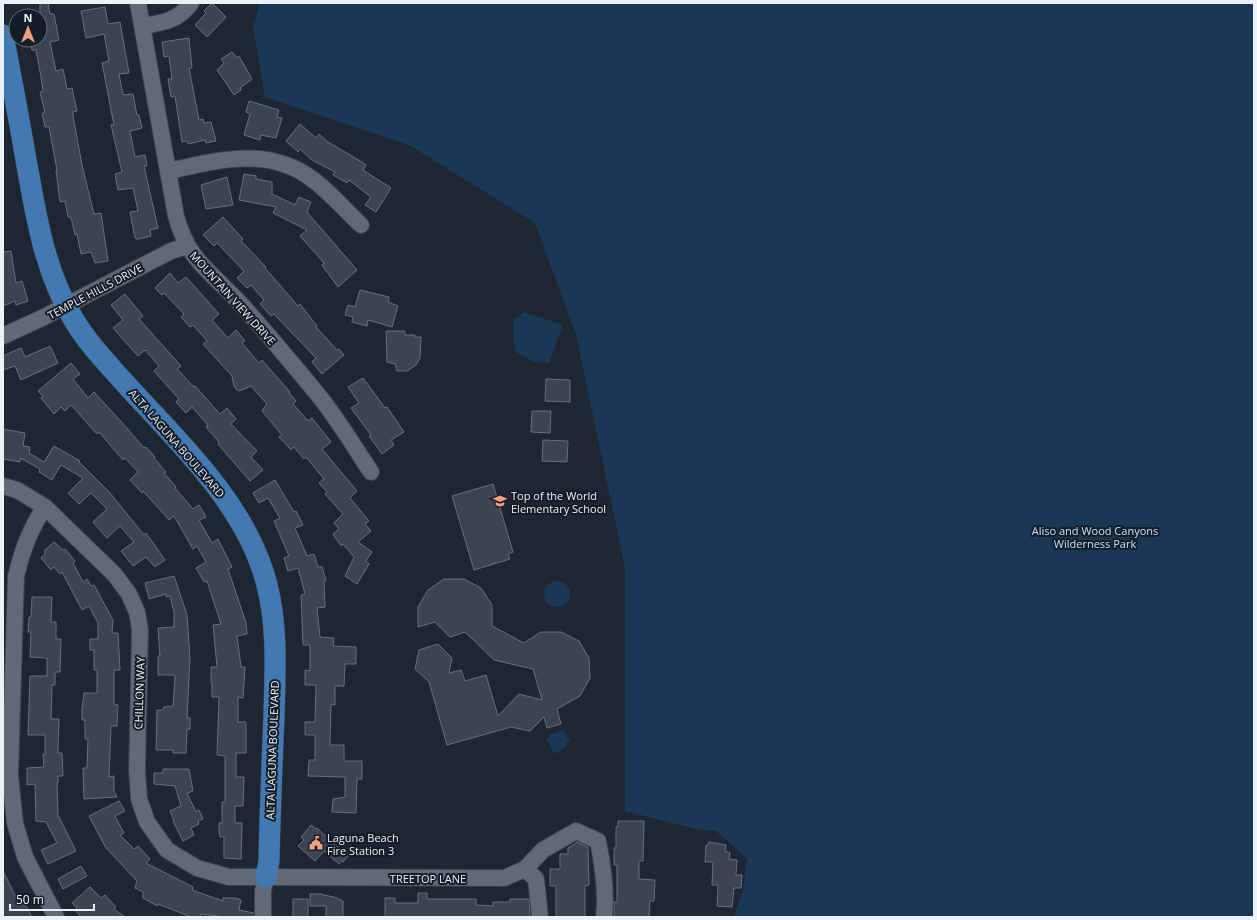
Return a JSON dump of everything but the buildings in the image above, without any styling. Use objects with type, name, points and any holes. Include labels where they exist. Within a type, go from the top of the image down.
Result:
[{"type":"main road","name":"ALTA LAGUNA BOULEVARD","points":[[3,35],[8,93],[41,239],[52,274],[66,305],[91,344],[200,468],[242,522],[255,549],[267,585],[274,623],[275,659],[269,861],[266,877]]},
{"type":"street","name":"MOUNTAIN VIEW DRIVE","points":[[138,3],[176,216],[187,246],[194,257],[238,301],[317,393],[371,472]]},
{"type":"street","points":[[142,26],[168,22],[187,9],[191,3]]},
{"type":"street","points":[[168,171],[219,160],[246,157],[268,158],[294,167],[313,179],[361,225]]},
{"type":"street","name":"TEMPLE HILLS DRIVE","points":[[3,336],[172,251],[187,246]]},
{"type":"street","name":"CHILLON WAY","points":[[3,486],[17,490],[45,507],[115,575],[129,594],[137,612],[141,656],[137,771],[139,799],[147,822],[167,850],[198,868],[229,877],[266,877]]},
{"type":"street","points":[[45,507],[36,520],[21,553],[16,576],[10,776],[15,823],[25,858],[56,917]]},
{"type":"street","name":"TREETOP LANE","points":[[266,877],[504,878],[526,869],[543,850],[576,831],[598,841],[603,870],[606,904],[604,917]]},
{"type":"street","points":[[526,869],[536,879],[540,917]]},
{"type":"street","name":"ALTA LAGUNA BOULEVARD","points":[[263,917],[263,891],[266,877]]},
{"type":"green space","name":"Aliso and Wood Canyons Wilderness Park","points":[[260,3],[1254,3],[1254,917],[734,917],[743,889],[747,859],[716,831],[700,830],[625,811],[625,568],[576,335],[535,223],[409,145],[265,97],[253,28]]},
{"type":"green space","points":[[524,312],[563,325],[549,363],[534,362],[516,352],[513,339],[514,320]]},
{"type":"green space","points":[[557,581],[567,584],[570,594],[567,604],[557,607],[547,604],[544,594],[547,584]]},
{"type":"green space","points":[[564,730],[566,737],[570,740],[562,750],[554,754],[546,738],[549,738],[548,735]]},
{"type":"place","name":"Top of the World Elementary School","points":[[500,501]]},
{"type":"place","name":"Laguna Beach Fire Station 3","points":[[316,843]]}]
